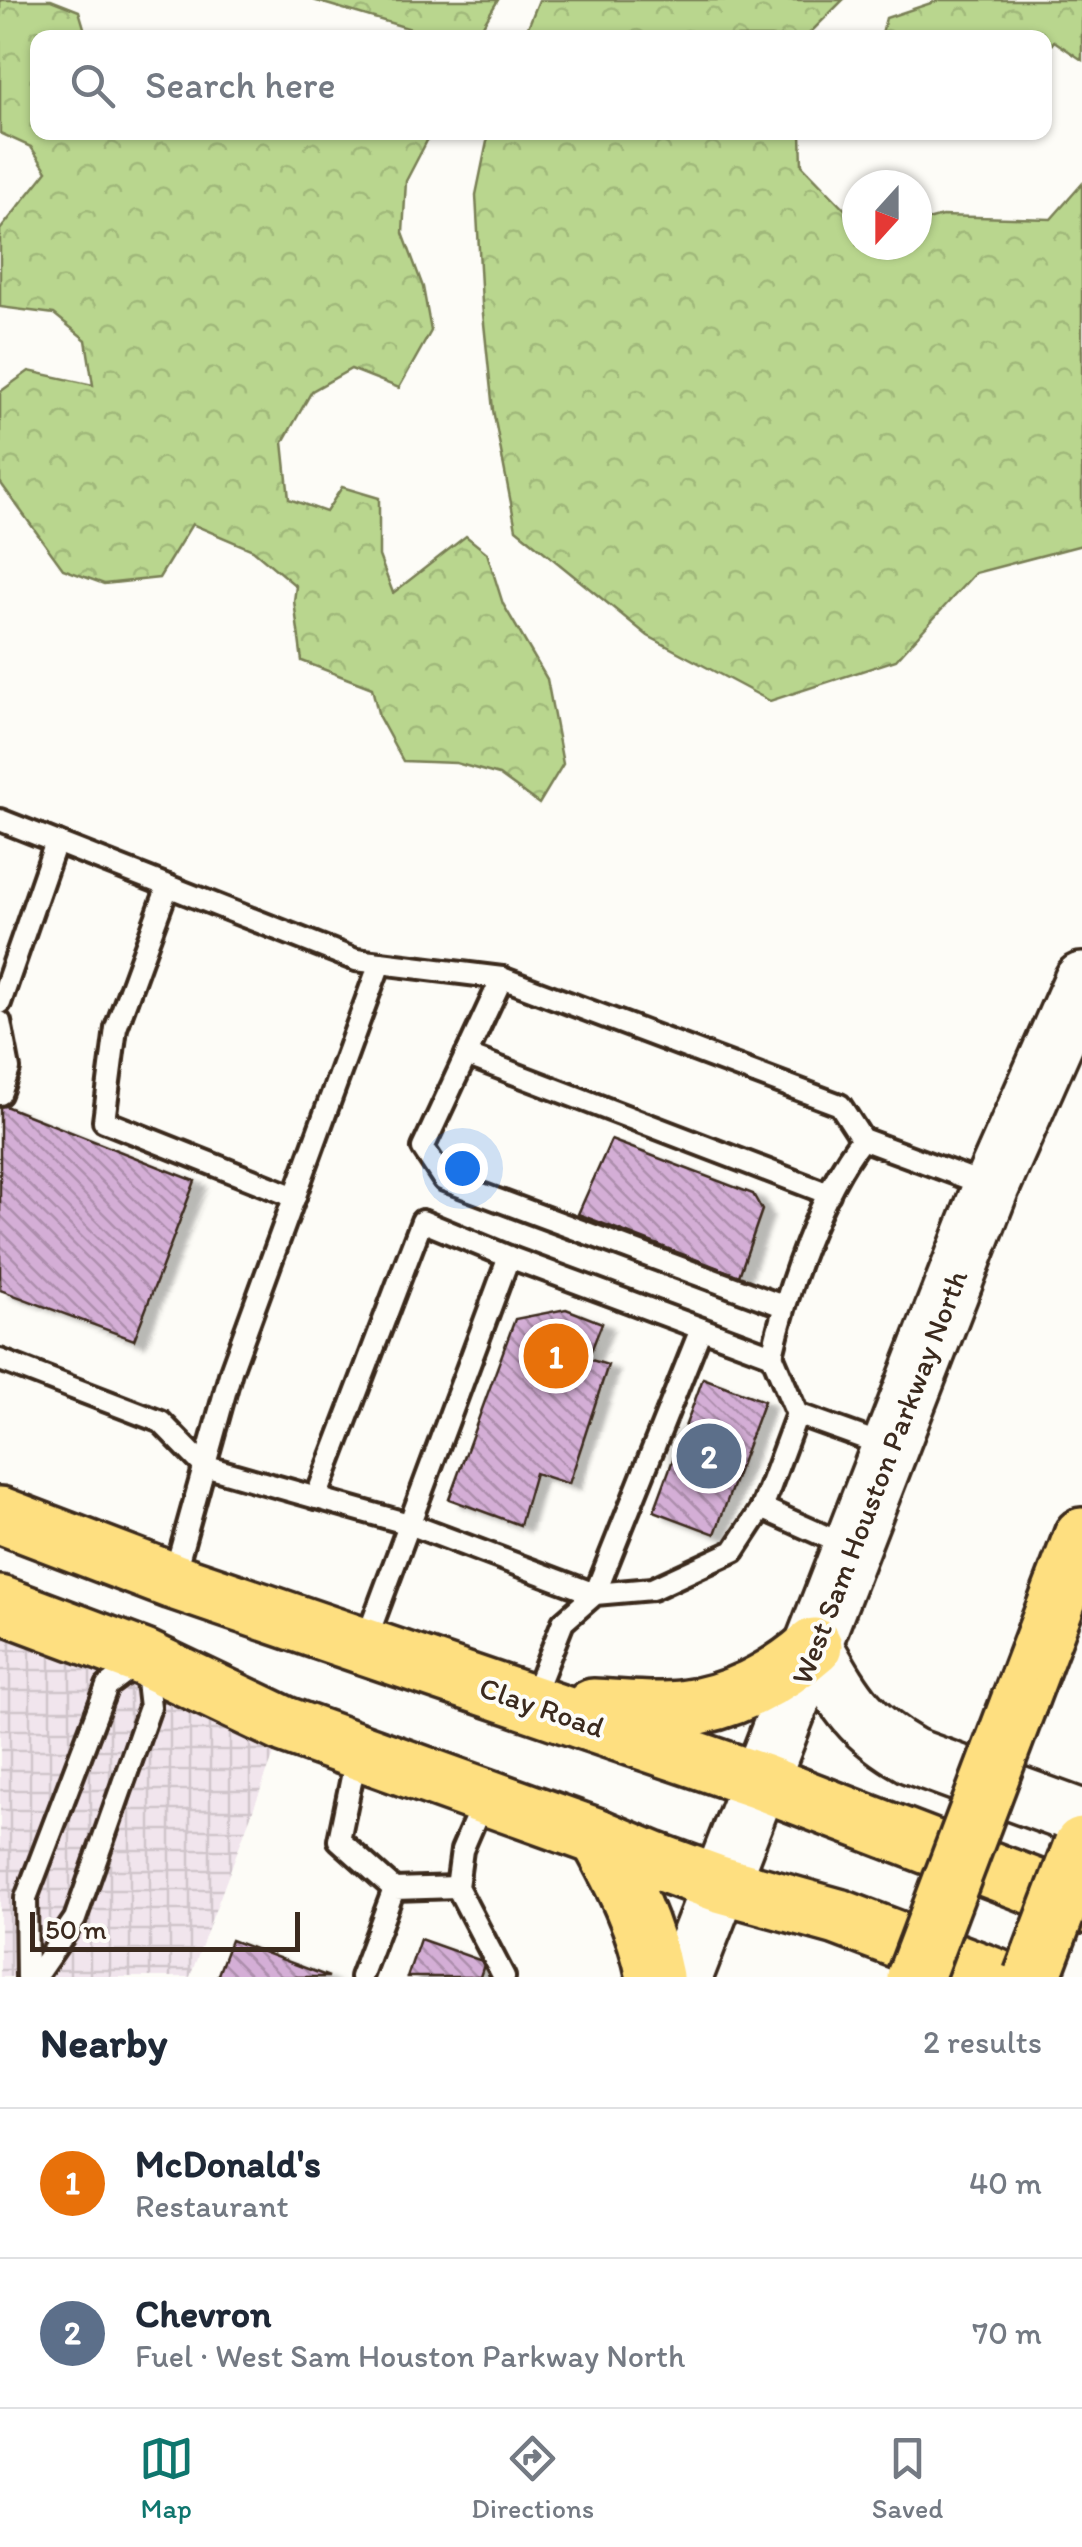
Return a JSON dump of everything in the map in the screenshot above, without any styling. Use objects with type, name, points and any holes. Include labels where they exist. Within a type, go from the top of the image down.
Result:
[{"type":"main road","name":"West Sam Houston Parkway North","points":[[684,1977],[991,1187],[1082,980]]},
{"type":"main road","name":"Clay Road","points":[[0,1515],[172,1581],[759,1781],[1082,1906]]},
{"type":"main road","points":[[915,1977],[1082,1536]]},
{"type":"main road","points":[[144,1658],[172,1581]]},
{"type":"main road","points":[[0,1604],[144,1658],[285,1725],[719,1884],[838,1918],[996,1977]]},
{"type":"main road","points":[[537,1705],[680,1709],[726,1699],[789,1668],[814,1646],[858,1719],[889,1743],[912,1756],[1082,1818]]},
{"type":"main road","points":[[598,1837],[636,1912],[649,1944],[656,1977]]},
{"type":"main road","points":[[1032,1977],[1082,1845]]},
{"type":"lane","points":[[0,820],[356,960],[502,978],[840,1105],[862,1139],[991,1187]]},
{"type":"lane","points":[[0,1003],[56,842]]},
{"type":"lane","points":[[168,886],[116,1028],[104,1122],[295,1197]]},
{"type":"lane","points":[[172,1581],[231,1371],[380,964]]},
{"type":"lane","points":[[502,978],[424,1148],[444,1180],[783,1306]]},
{"type":"lane","points":[[0,1022],[9,1069],[0,1094]]},
{"type":"lane","points":[[466,1055],[829,1194]]},
{"type":"lane","points":[[0,1360],[161,1422],[204,1466],[409,1524],[595,1594],[652,1589],[734,1551],[762,1508],[798,1414],[772,1355],[783,1306],[840,1167],[862,1139]]},
{"type":"lane","points":[[316,1498],[422,1221],[509,1258],[772,1355]]},
{"type":"lane","points":[[364,1646],[509,1258]]},
{"type":"lane","points":[[537,1705],[563,1622],[595,1594],[701,1329]]},
{"type":"lane","points":[[798,1414],[890,1448]]},
{"type":"lane","points":[[762,1508],[852,1548]]},
{"type":"lane","points":[[27,1977],[26,1898],[107,1686],[144,1658]]},
{"type":"lane","points":[[35,1977],[75,1918],[150,1707],[144,1658]]},
{"type":"lane","points":[[358,1749],[338,1840],[394,1889],[457,1886]]},
{"type":"lane","points":[[484,1797],[462,1850],[457,1886],[504,1977]]},
{"type":"lane","points":[[360,1977],[394,1889]]},
{"type":"shaded area","points":[[0,1604],[285,1725],[190,1977],[0,1977]]},
{"type":"green space","points":[[0,0],[51,0],[79,11],[85,30],[30,30],[30,140],[427,140],[406,181],[403,233],[423,287],[431,331],[399,388],[351,369],[312,391],[283,442],[289,499],[326,512],[342,487],[379,498],[379,556],[393,593],[466,536],[487,553],[503,604],[547,679],[563,764],[539,804],[499,775],[456,763],[403,761],[379,717],[372,688],[302,661],[294,601],[296,586],[253,550],[192,524],[159,578],[104,584],[63,569],[0,482],[0,392],[29,371],[93,385],[86,340],[54,314],[0,307],[0,230],[47,171],[31,147],[0,133]]},
{"type":"green space","points":[[313,0],[498,0],[480,30],[414,30]]},
{"type":"green space","points":[[539,0],[843,0],[813,30],[527,30]]},
{"type":"green space","points":[[940,0],[1082,0],[1082,60],[1054,41],[1052,44],[1052,30],[883,30],[886,18]]},
{"type":"green space","points":[[487,140],[801,140],[802,165],[842,206],[842,260],[932,260],[932,219],[1051,219],[1082,184],[1082,545],[975,573],[896,660],[770,701],[648,636],[516,529],[493,410],[476,195]]},
{"type":"building","points":[[0,1104],[195,1181],[134,1340],[0,1290]]},
{"type":"building","points":[[611,1140],[753,1194],[762,1210],[739,1276],[578,1214]]},
{"type":"building","points":[[566,1309],[602,1323],[588,1359],[608,1365],[569,1484],[535,1473],[520,1525],[449,1499],[515,1319]]},
{"type":"building","points":[[703,1378],[764,1401],[715,1534],[654,1511]]},
{"type":"building","points":[[420,1939],[485,1962],[480,1977],[407,1977]]},
{"type":"building","points":[[231,1940],[329,1977],[217,1977]]},
{"type":"place","name":"McDonald's","points":[[556,1356]]},
{"type":"place","name":"Chevron","points":[[709,1456]]}]
